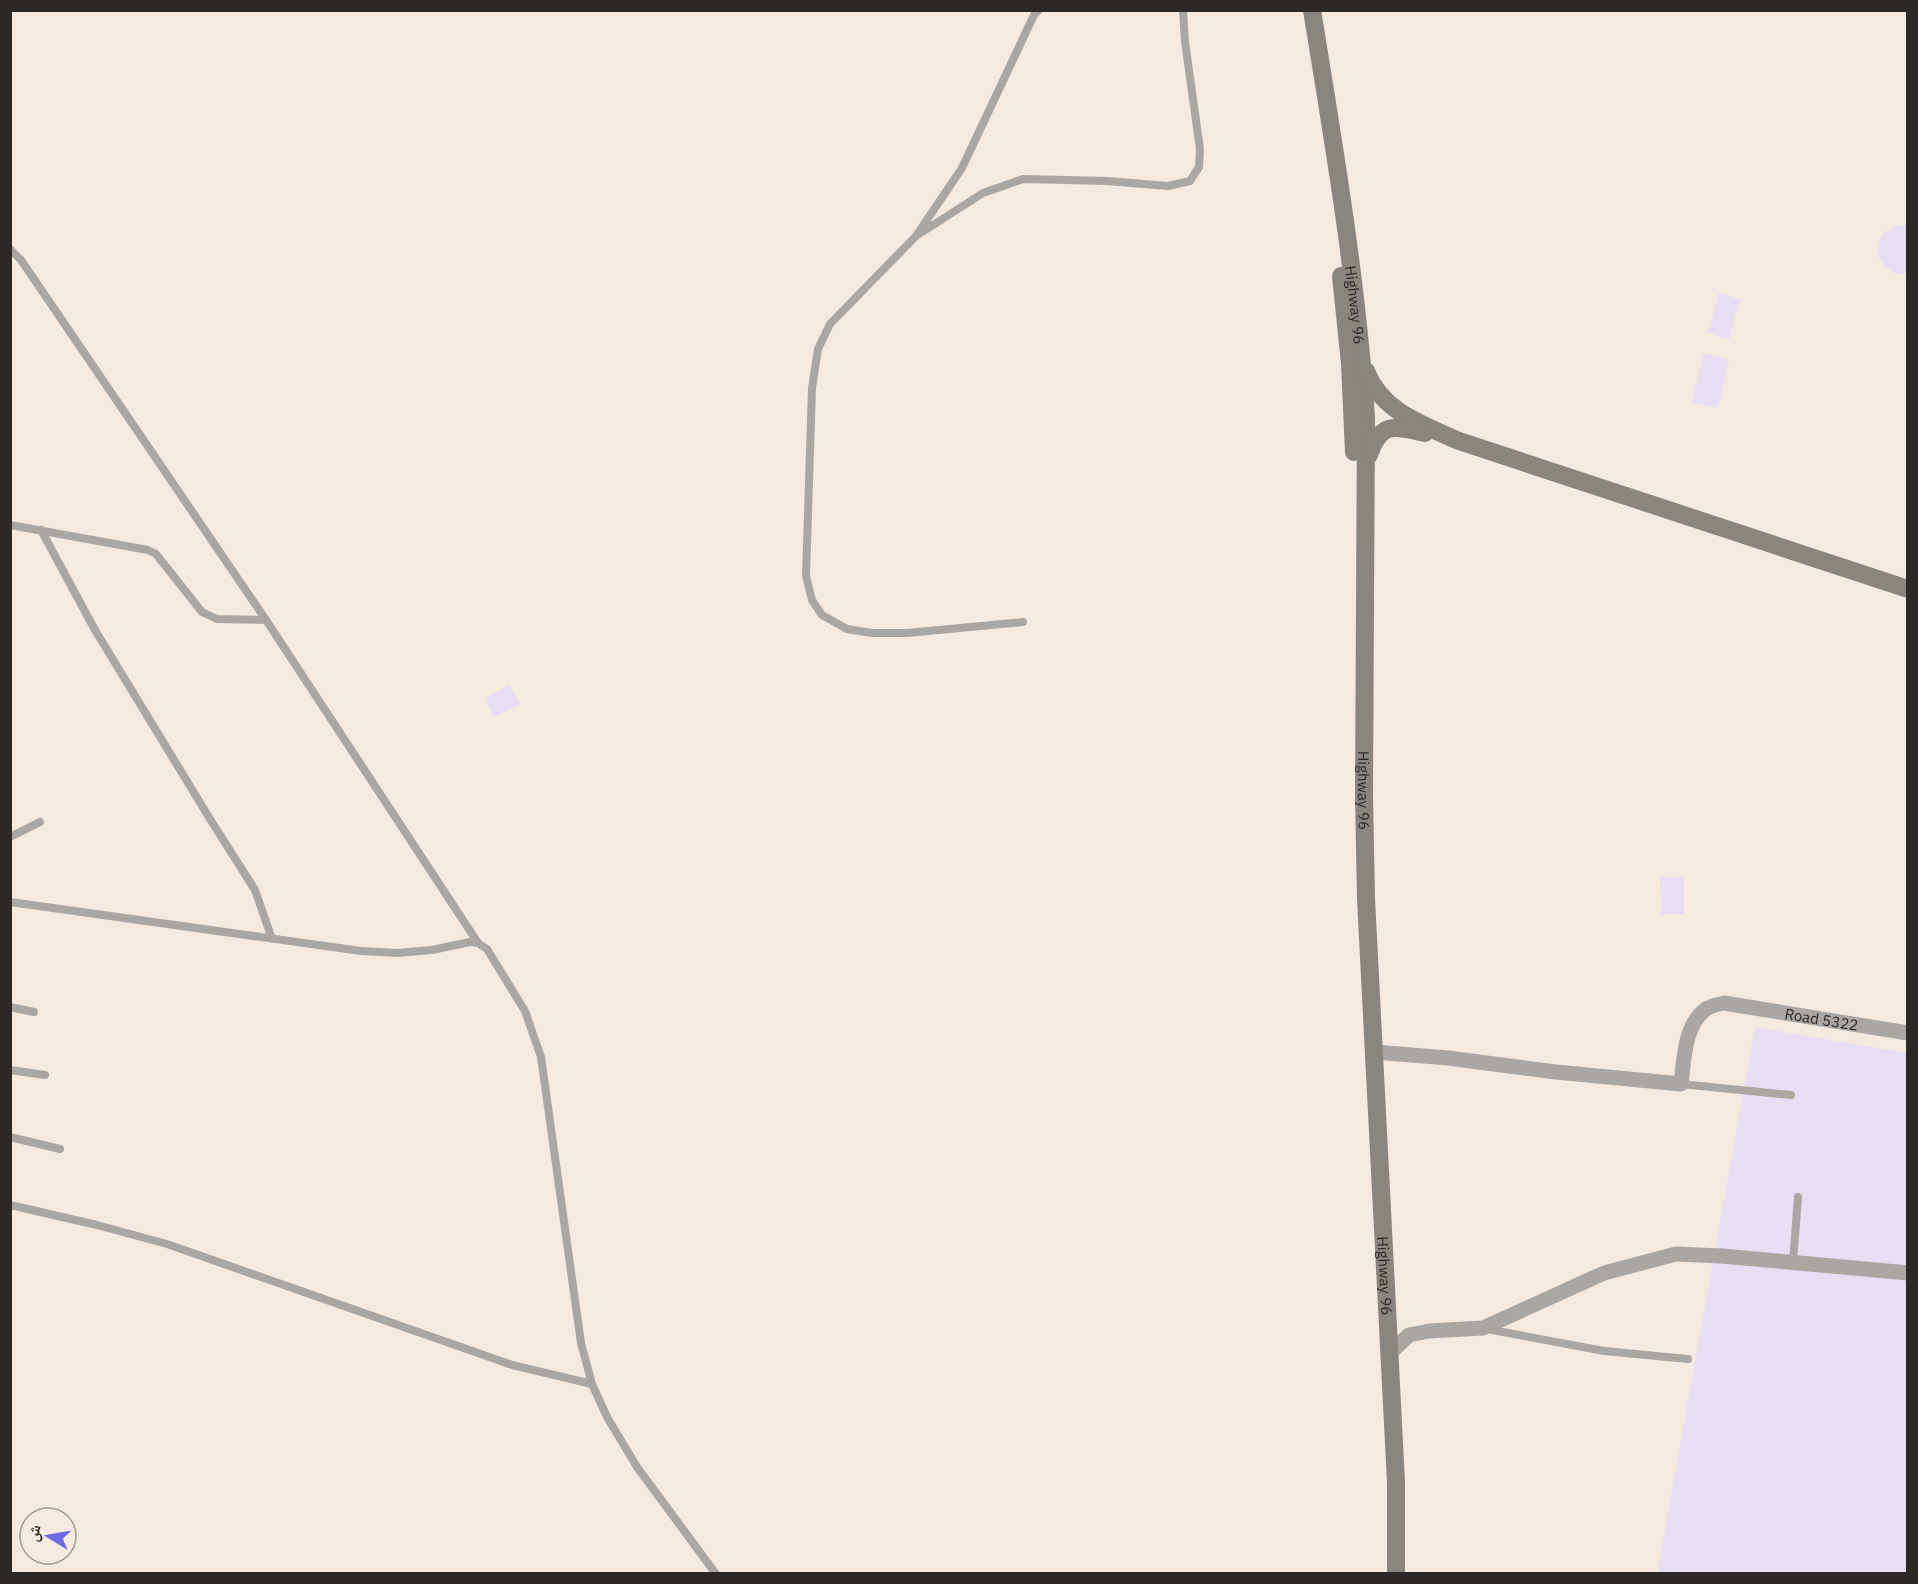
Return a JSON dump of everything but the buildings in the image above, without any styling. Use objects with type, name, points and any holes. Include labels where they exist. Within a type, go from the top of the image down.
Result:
[{"type":"street","name":"Highway 96","points":[[1299,10],[1339,260],[1353,418],[1356,898],[1367,1083],[1384,1480],[1385,1574]]},
{"type":"street","name":"Highway 96","points":[[1312,10],[1351,258],[1363,361],[1366,417],[1364,807],[1366,899],[1396,1482],[1396,1573]]},
{"type":"street","points":[[1363,361],[1372,386],[1385,401],[1409,419],[1459,441],[1908,589]]},
{"type":"street","points":[[1366,464],[1375,438],[1393,428],[1459,441]]},
{"type":"street","name":"Road 5322","points":[[1681,1084],[1685,1049],[1692,1026],[1706,1009],[1724,1003],[1908,1033]]},
{"type":"street","points":[[1375,1052],[1681,1084]]},
{"type":"street","points":[[1390,1353],[1408,1335],[1429,1331],[1483,1328],[1604,1273],[1676,1254],[1908,1273]]},
{"type":"lane","points":[[1023,622],[907,633],[872,633],[848,629],[822,615],[812,600],[806,576],[809,446],[812,388],[818,349],[830,324],[916,236],[962,168],[1034,15],[1039,10]]},
{"type":"lane","points":[[916,236],[983,193],[1023,179],[1107,181],[1168,186],[1190,181],[1199,167],[1200,149],[1185,42],[1183,10]]},
{"type":"lane","points":[[10,249],[34,280],[266,620],[478,943],[487,949],[494,959],[525,1011],[542,1057],[581,1343],[592,1384],[607,1417],[637,1467],[716,1574]]},
{"type":"lane","points":[[10,525],[148,550],[156,554],[202,612],[217,619],[266,620]]},
{"type":"lane","points":[[41,530],[95,630],[255,890],[272,939]]},
{"type":"lane","points":[[10,837],[40,822]]},
{"type":"lane","points":[[10,902],[361,951],[397,953],[432,950],[470,942],[478,943]]},
{"type":"lane","points":[[10,1007],[34,1012]]},
{"type":"lane","points":[[10,1070],[45,1075]]},
{"type":"lane","points":[[1681,1084],[1791,1095]]},
{"type":"lane","points":[[10,1137],[60,1149]]},
{"type":"lane","points":[[1793,1262],[1798,1197]]},
{"type":"lane","points":[[10,1205],[97,1225],[167,1245],[512,1365],[592,1384]]},
{"type":"lane","points":[[1483,1328],[1604,1351],[1688,1359]]},
{"type":"lane","points":[[1396,1573],[1404,1574]]},
{"type":"shaded area","points":[[1907,226],[1907,273],[1900,274],[1890,271],[1883,264],[1878,255],[1878,244],[1883,234],[1893,227]]},
{"type":"shaded area","points":[[1719,293],[1740,299],[1729,339],[1708,333]]},
{"type":"shaded area","points":[[1704,353],[1729,360],[1718,408],[1692,402]]},
{"type":"shaded area","points":[[510,685],[520,705],[494,717],[485,698]]},
{"type":"shaded area","points":[[1660,877],[1684,877],[1684,914],[1661,914]]},
{"type":"shaded area","points":[[1755,1027],[1907,1053],[1907,1573],[1657,1574]]}]
